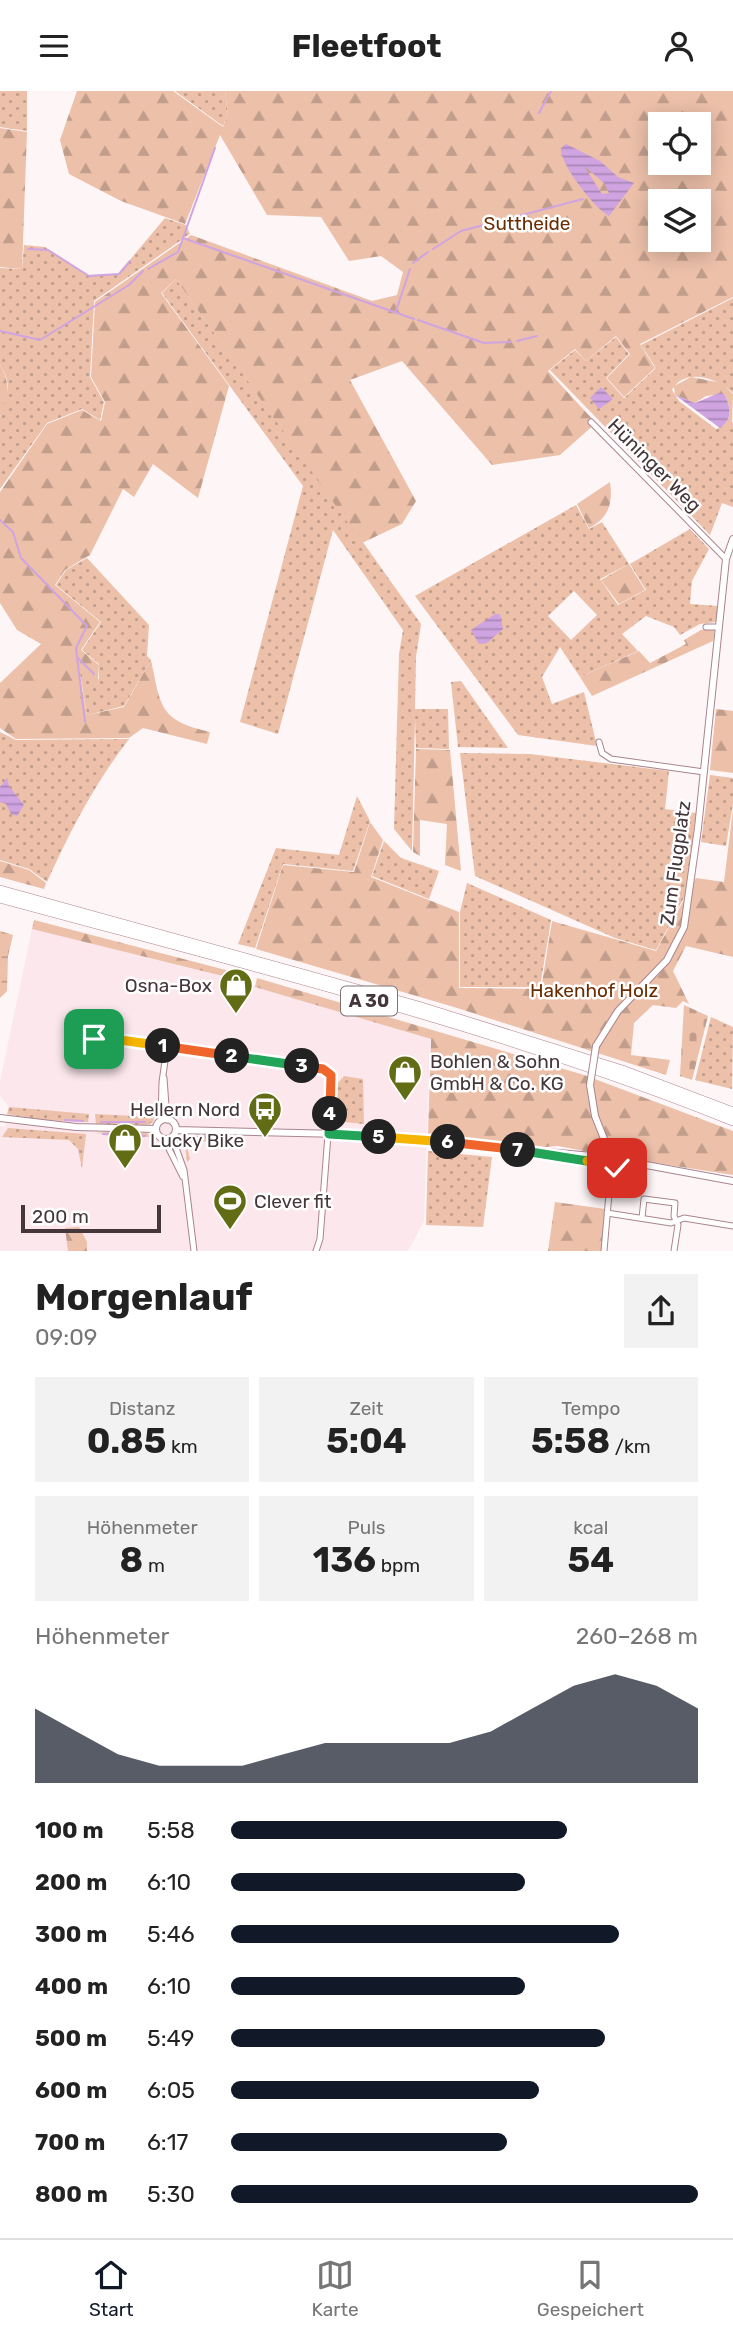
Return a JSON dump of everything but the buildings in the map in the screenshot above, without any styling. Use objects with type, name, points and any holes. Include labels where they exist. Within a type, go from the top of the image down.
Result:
[{"type":"highway","name":"A 30","points":[[0,890],[418,1006],[610,1066],[733,1112]]},
{"type":"highway","name":"A 30","points":[[0,898],[458,1027],[599,1071],[733,1121]]},
{"type":"street","name":"Hüninger Weg","points":[[591,422],[726,559]]},
{"type":"street","name":"Zum Flugplatz","points":[[606,1158],[590,1085],[596,1046],[607,1025],[662,965],[681,936],[690,891],[726,559],[733,539]]},
{"type":"street","points":[[706,627],[719,627]]},
{"type":"street","points":[[599,742],[602,753],[611,759],[704,772]]},
{"type":"street","points":[[94,1039],[106,1038],[326,1071],[332,1082],[320,1239],[316,1251]]},
{"type":"street","points":[[156,1129],[164,1120],[167,1047]]},
{"type":"street","points":[[0,1118],[76,1127],[156,1129],[168,1138],[184,1179],[194,1251]]},
{"type":"street","points":[[164,1120],[173,1122],[176,1130]]},
{"type":"street","points":[[168,1138],[176,1130],[329,1134],[606,1158],[619,1163],[733,1181]]},
{"type":"street","points":[[604,1251],[611,1171],[606,1158]]},
{"type":"street","points":[[611,1171],[619,1163]]},
{"type":"street","points":[[642,1218],[645,1199],[675,1203],[674,1251]]},
{"type":"street","points":[[607,1213],[676,1221],[684,1218],[733,1226]]},
{"type":"shaded area","points":[[566,144],[600,161],[618,177],[634,183],[609,216],[595,205],[579,185],[566,164],[561,148]],"holes":[[[584,166],[604,183],[609,193],[602,194]]]},
{"type":"shaded area","points":[[601,387],[613,399],[599,409],[590,398]]},
{"type":"shaded area","points":[[719,393],[724,394],[730,412],[727,421],[720,428],[675,395],[695,403]]},
{"type":"shaded area","points":[[495,614],[500,614],[503,629],[487,643],[479,644],[471,630]]},
{"type":"shaded area","points":[[7,778],[9,786],[24,805],[17,816],[11,814],[6,804],[0,802],[0,787]]},
{"type":"shaded area","points":[[32,929],[239,980],[430,1039],[424,1221],[408,1251],[0,1251],[0,1126],[5,1127],[9,1107],[0,1096],[0,1082]]},
{"type":"green space","points":[[0,91],[27,91],[27,131],[0,127]]},
{"type":"green space","name":"Suttheide","points":[[77,91],[173,91],[223,127],[228,113],[225,91],[733,91],[733,297],[640,344],[655,368],[624,397],[607,378],[630,354],[616,336],[586,361],[575,349],[548,371],[596,423],[560,455],[492,465],[402,361],[350,380],[416,501],[402,524],[362,543],[176,279],[161,293],[229,386],[198,498],[153,464],[134,497],[123,489],[90,555],[65,570],[55,585],[100,622],[81,650],[99,665],[98,679],[78,668],[87,715],[124,707],[151,660],[157,689],[165,709],[181,722],[210,732],[207,744],[143,728],[129,738],[16,739],[0,728],[0,683],[41,644],[17,630],[0,603],[0,492],[47,424],[82,410],[101,421],[105,402],[91,377],[95,302],[191,235],[372,301],[397,295],[403,272],[381,256],[349,261],[321,217],[267,215],[220,135],[185,224],[121,201],[69,174],[60,140]]},
{"type":"green space","points":[[175,91],[225,91],[228,113],[223,126]]},
{"type":"green space","points":[[0,128],[27,132],[22,269],[0,267]]},
{"type":"green space","points":[[165,218],[186,225],[190,234],[94,301],[90,377],[104,402],[100,420],[82,409],[47,423],[0,489],[0,417],[8,386],[0,365],[0,268],[22,269],[24,245],[45,247],[86,275],[118,274]]},
{"type":"green space","points":[[176,279],[421,624],[416,657],[415,709],[448,709],[449,749],[416,748],[415,717],[412,851],[394,829],[399,654],[403,630],[333,530],[278,734],[240,722],[303,486],[162,293]]},
{"type":"green space","points":[[733,298],[733,393],[719,383],[701,377],[684,379],[672,390],[679,401],[716,429],[733,422],[733,507],[722,503],[710,535],[550,370],[575,350],[586,361],[616,337],[629,354],[606,378],[624,398],[656,368],[641,345]]},
{"type":"green space","points":[[0,365],[6,378],[7,390],[0,416]]},
{"type":"green space","points":[[691,377],[722,383],[733,394],[732,423],[720,428],[727,421],[730,412],[724,394],[706,396],[695,403],[675,395],[674,386]]},
{"type":"green space","points":[[610,482],[611,497],[608,509],[601,520],[589,528],[577,504]]},
{"type":"green space","points":[[576,505],[589,529],[602,522],[629,564],[600,579],[618,605],[646,590],[630,564],[690,529],[709,549],[692,581],[690,604],[718,606],[716,622],[700,624],[680,635],[674,627],[646,616],[622,634],[638,651],[580,677],[560,647],[542,677],[552,704],[584,692],[597,746],[518,735],[415,596]],"holes":[[[574,591],[597,615],[571,640],[548,616]]]},
{"type":"green space","points":[[87,558],[149,625],[147,656],[151,660],[124,706],[87,715],[79,668],[99,679],[99,664],[82,650],[101,622],[56,585],[66,570]]},
{"type":"green space","points":[[629,564],[645,590],[619,604],[601,580]]},
{"type":"green space","points":[[701,630],[715,630],[713,641],[592,696],[580,677],[639,651],[650,663],[686,644],[684,640]]},
{"type":"green space","points":[[461,681],[508,748],[458,747],[451,682]]},
{"type":"green space","points":[[716,709],[733,711],[733,773],[710,770]]},
{"type":"green space","points":[[0,732],[16,740],[129,739],[84,808],[47,882],[29,869],[0,860]]},
{"type":"green space","points":[[416,749],[450,750],[461,871],[445,865],[447,824],[420,820],[420,856],[413,852]]},
{"type":"green space","points":[[460,753],[530,754],[669,771],[665,809],[696,813],[686,894],[656,950],[615,938],[475,876]]},
{"type":"green space","points":[[710,775],[733,778],[733,804],[726,846],[701,842]]},
{"type":"green space","points":[[357,796],[370,821],[353,871],[283,864],[255,948],[238,944],[276,848],[339,855]]},
{"type":"green space","name":"Hakenhof Holz","points":[[733,809],[733,957],[686,946],[673,971],[689,1004],[683,1001],[676,1008],[653,1005],[634,1023],[631,1055],[670,1060],[666,1075],[454,1007],[256,949],[283,865],[354,872],[370,822],[383,840],[371,877],[459,912],[459,988],[541,989],[552,921],[656,951],[696,878],[724,882]]},
{"type":"green space","points":[[384,841],[401,858],[439,871],[429,899],[372,876]]},
{"type":"green space","points":[[0,861],[29,870],[46,883],[44,889],[0,877]]},
{"type":"green space","points":[[467,883],[551,920],[540,987],[460,987],[460,912]]},
{"type":"green space","points":[[34,920],[241,974],[239,980],[32,929]]},
{"type":"green space","points":[[0,931],[13,935],[8,956],[7,991],[0,998]]},
{"type":"green space","points":[[257,978],[584,1075],[733,1131],[733,1175],[624,1158],[613,1146],[605,1147],[600,1154],[558,1146],[545,1147],[428,1134],[431,1039],[255,987]]},
{"type":"green space","points":[[684,1005],[708,1016],[692,1080],[680,1076]]},
{"type":"green space","points":[[711,1017],[733,1027],[732,1089],[695,1080]]},
{"type":"green space","points":[[344,1076],[363,1079],[364,1124],[335,1121],[338,1083]]},
{"type":"green space","points":[[9,1107],[89,1114],[88,1122],[41,1120],[7,1114]]},
{"type":"green space","points":[[95,1114],[154,1117],[153,1122],[147,1125],[96,1124]]},
{"type":"green space","points":[[8,1128],[86,1134],[82,1169],[78,1149],[69,1140],[2,1137]]},
{"type":"green space","points":[[95,1133],[147,1133],[150,1137]]},
{"type":"green space","points":[[184,1136],[230,1136],[235,1137],[235,1146],[221,1145],[221,1142],[193,1141],[192,1146],[187,1147],[190,1159],[187,1162]]},
{"type":"green space","points":[[428,1151],[492,1157],[483,1227],[426,1225]]},
{"type":"green space","points":[[555,1202],[605,1209],[601,1251],[548,1251]]},
{"type":"green space","points":[[79,1227],[87,1242],[87,1251],[68,1251],[65,1228]]},
{"type":"waterway","points":[[539,113],[551,91]]},
{"type":"waterway","points":[[148,269],[178,252],[215,148]]},
{"type":"waterway","points":[[433,249],[461,231],[583,199]]},
{"type":"waterway","points":[[183,238],[414,319]]},
{"type":"waterway","points":[[28,249],[48,250],[89,276],[119,274],[130,261]]},
{"type":"waterway","points":[[413,263],[428,252]]},
{"type":"waterway","points":[[396,311],[410,269]]},
{"type":"waterway","points":[[0,331],[40,340],[129,285],[143,271]]},
{"type":"waterway","points":[[418,320],[484,343],[511,342]]},
{"type":"waterway","points":[[517,341],[537,336]]},
{"type":"waterway","points":[[0,520],[13,532],[21,558],[87,626],[76,648],[85,722]]},
{"type":"waterway","points":[[78,658],[94,674]]},
{"type":"waterway","points":[[65,1120],[83,1121]]},
{"type":"waterway","points":[[101,1122],[145,1122]]},
{"type":"waterway","points":[[103,1134],[145,1136]]},
{"type":"waterway","points":[[190,1139],[207,1136]]},
{"type":"place","name":"Osna-Box","points":[[236,1015]]},
{"type":"place","name":"Bohlen & Sohn GmbH & Co. KG","points":[[405,1102]]},
{"type":"place","name":"Hellern Nord","points":[[265,1139]]},
{"type":"place","name":"Lucky Bike","points":[[125,1170]]},
{"type":"place","name":"Clever fit","points":[[230,1231]]},
{"type":"route","points":[[94,1039],[106,1038],[323,1069],[331,1075],[332,1082],[329,1134],[498,1147],[600,1163],[611,1171],[617,1168]]}]
